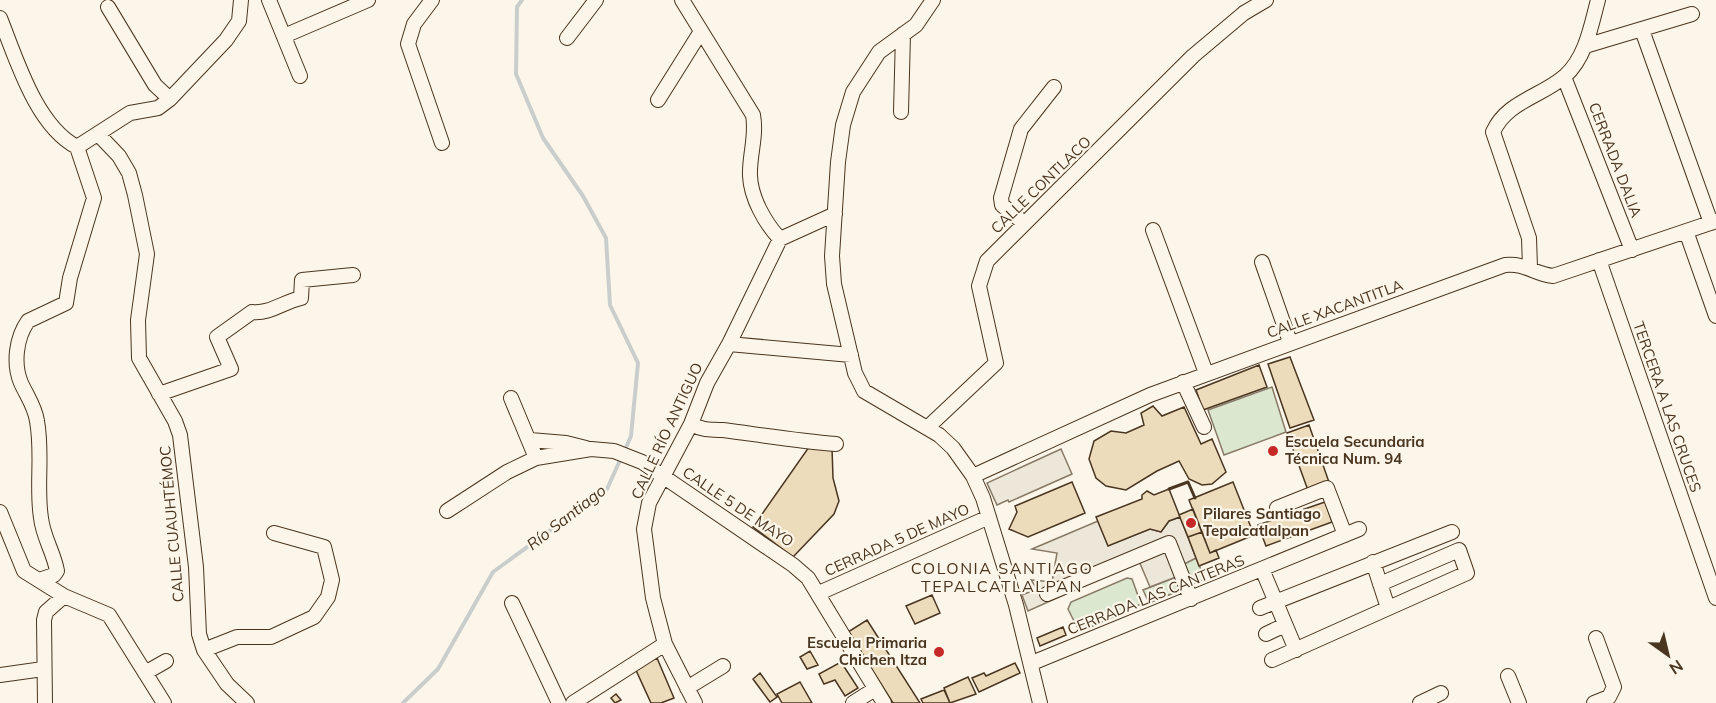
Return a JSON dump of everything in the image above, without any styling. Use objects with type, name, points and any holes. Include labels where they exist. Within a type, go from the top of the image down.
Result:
[{"type":"street","points":[[77,147],[130,113],[158,108],[170,99],[226,40],[239,21],[241,0]]},
{"type":"street","points":[[269,0],[300,76]]},
{"type":"street","points":[[284,36],[368,0]]},
{"type":"street","points":[[432,0],[414,24],[408,44],[442,143]]},
{"type":"street","points":[[567,38],[596,0]]},
{"type":"street","points":[[682,0],[700,33],[753,115],[755,125],[750,176],[762,214],[780,239],[835,214]]},
{"type":"street","points":[[933,0],[925,15],[879,51],[867,66],[853,92],[843,125],[832,256],[834,284],[851,356],[864,391],[927,428],[953,447],[973,476],[989,517],[1032,663],[1040,703]]},
{"type":"street","name":"CALLE CONTLACO","points":[[927,428],[996,363],[979,286],[987,261],[1193,57],[1244,13],[1266,0]]},
{"type":"street","points":[[1530,267],[1529,238],[1493,132],[1499,119],[1510,109],[1563,77],[1585,46],[1598,0]]},
{"type":"street","points":[[108,7],[155,85],[170,99]]},
{"type":"street","points":[[1585,46],[1692,14]]},
{"type":"street","points":[[0,18],[28,87],[50,122],[70,143],[77,147],[94,198],[70,278],[69,299],[66,303],[28,321],[17,350],[20,382],[37,419],[40,440],[40,517],[43,536],[57,571],[54,575],[39,580]]},
{"type":"street","points":[[1642,30],[1713,222]]},
{"type":"street","points":[[658,100],[700,33]]},
{"type":"street","points":[[901,112],[903,34]]},
{"type":"street","name":"CERRADA DALIA","points":[[1566,82],[1632,250]]},
{"type":"street","points":[[1024,223],[1002,205],[1001,198],[1021,129],[1054,87]]},
{"type":"street","name":"CALLE CUAUHTÉMOC","points":[[98,134],[118,156],[129,173],[140,214],[147,254],[138,321],[139,358],[175,421],[180,435],[196,567],[196,617],[204,650],[227,684],[247,703]]},
{"type":"street","name":"CALLE XACANTITLA","points":[[973,476],[1183,382],[1505,265],[1530,267],[1540,275],[1553,276],[1713,222]]},
{"type":"street","points":[[1153,230],[1206,373]]},
{"type":"street","points":[[1686,231],[1716,316]]},
{"type":"street","name":"CALLE RÍO ANTIGUO","points":[[695,703],[665,644],[653,598],[644,529],[649,503],[692,424],[707,383],[729,344],[780,239]]},
{"type":"street","name":"TERCERA A LAS CRUCES","points":[[1599,260],[1716,598]]},
{"type":"street","points":[[1262,262],[1290,342]]},
{"type":"street","points":[[159,394],[231,369],[217,337],[252,312],[265,314],[285,302],[301,298],[302,280],[353,275]]},
{"type":"street","points":[[729,344],[851,356]]},
{"type":"street","points":[[1183,382],[1204,427]]},
{"type":"street","points":[[511,398],[536,458]]},
{"type":"street","points":[[692,424],[705,431],[720,430],[837,444]]},
{"type":"street","points":[[530,440],[566,443],[591,450]]},
{"type":"street","name":"CALLE 5 DE MAYO","points":[[447,511],[507,472],[536,458],[591,450],[614,451],[642,462],[793,565],[819,593],[884,703]]},
{"type":"street","points":[[1277,508],[1328,488],[1345,535]]},
{"type":"street","points":[[0,512],[4,532],[24,571],[64,596],[109,615],[164,703]]},
{"type":"street","name":"CERRADA 5 DE MAYO","points":[[819,593],[989,517]]},
{"type":"street","name":"CERRADA LAS CANTERAS","points":[[1032,663],[1359,529]]},
{"type":"street","points":[[1260,608],[1452,532]]},
{"type":"street","points":[[204,650],[237,637],[271,637],[288,631],[314,617],[324,604],[332,580],[324,548],[274,533]]},
{"type":"street","points":[[1047,594],[1168,543],[1191,599]]},
{"type":"street","points":[[1272,660],[1467,573],[1459,550],[1380,584]]},
{"type":"street","points":[[1373,562],[1388,608]]},
{"type":"street","points":[[1262,569],[1296,650]]},
{"type":"street","points":[[45,703],[44,620],[46,612],[64,596]]},
{"type":"street","points":[[512,603],[559,703]]},
{"type":"street","points":[[1266,634],[1285,625]]},
{"type":"street","points":[[1594,703],[1609,697],[1614,687],[1596,638]]},
{"type":"street","points":[[580,701],[665,644]]},
{"type":"street","points":[[146,673],[165,661]]},
{"type":"street","points":[[687,688],[723,666]]},
{"type":"street","points":[[0,675],[43,669]]},
{"type":"street","points":[[1508,676],[1519,703]]},
{"type":"street","points":[[853,703],[875,688]]},
{"type":"street","points":[[1420,703],[1441,693]]},
{"type":"green space","points":[[1272,387],[1286,432],[1224,455],[1208,410]]},
{"type":"green space","points":[[1196,558],[1205,579],[1193,584],[1184,564]]},
{"type":"green space","points":[[1176,577],[1181,590],[1149,603],[1143,590]]},
{"type":"green space","points":[[1127,578],[1132,579],[1141,604],[1084,630],[1078,629],[1068,609],[1071,602]]},
{"type":"shaded area","points":[[1061,449],[1072,474],[1009,502],[1008,500],[997,505],[987,483]]},
{"type":"shaded area","points":[[1180,517],[1196,558],[1184,564],[1193,584],[1181,590],[1176,577],[1150,587],[1139,561],[1028,611],[1022,595],[1037,589],[1031,580],[1052,582],[1057,553],[1032,549],[1098,521],[1108,545],[1150,529],[1161,532],[1169,521]]},
{"type":"building","points":[[1290,357],[1314,420],[1290,428],[1268,364]]},
{"type":"building","points":[[1259,365],[1267,387],[1203,410],[1196,390]]},
{"type":"building","points":[[1153,406],[1162,416],[1184,407],[1201,444],[1212,439],[1226,472],[1212,484],[1202,485],[1189,479],[1179,461],[1126,490],[1106,486],[1096,478],[1089,459],[1094,441],[1111,431],[1126,433],[1144,425],[1141,413]]},
{"type":"building","points":[[1309,425],[1330,485],[1309,493],[1287,433]]},
{"type":"building","points":[[809,447],[832,448],[833,478],[839,501],[834,514],[793,557],[753,527]]},
{"type":"building","points":[[1072,482],[1085,513],[1028,537],[1009,529],[1017,512],[1015,506]]},
{"type":"building","points":[[1233,482],[1254,535],[1210,553],[1189,500]]},
{"type":"building","points":[[1169,489],[1180,517],[1169,521],[1161,532],[1150,529],[1108,546],[1096,517],[1142,499],[1142,495],[1147,491],[1154,495]]},
{"type":"building","points":[[1325,502],[1332,522],[1266,546],[1258,525]]},
{"type":"building","points":[[1193,509],[1202,532],[1188,537],[1179,515]]},
{"type":"building","points":[[1202,532],[1210,553],[1216,550],[1219,558],[1199,566],[1188,537]]},
{"type":"building","points":[[932,595],[940,613],[915,624],[906,606]]},
{"type":"building","points":[[867,620],[920,703],[893,703],[848,632]]},
{"type":"building","points":[[1063,627],[1066,635],[1040,646],[1037,638]]},
{"type":"building","points":[[810,651],[818,665],[807,669],[800,657]]},
{"type":"building","points":[[657,658],[674,698],[661,703],[651,703],[635,668]]},
{"type":"building","points":[[841,662],[858,688],[845,696],[835,680],[824,684],[819,674]]},
{"type":"building","points":[[1015,663],[1020,673],[979,692],[972,678],[984,673],[986,676]]},
{"type":"building","points":[[760,673],[777,697],[770,702],[753,679]]},
{"type":"building","points":[[968,677],[976,694],[950,703],[944,688]]},
{"type":"building","points":[[800,682],[812,703],[782,703],[777,694]]},
{"type":"building","points":[[944,690],[950,703],[923,703],[921,699]]},
{"type":"building","points":[[616,694],[621,700],[615,703],[611,698]]},
{"type":"waterway","name":"Río Santiago","points":[[522,0],[517,7],[516,74],[543,138],[583,196],[606,238],[610,305],[638,363],[631,436],[624,452]]},
{"type":"waterway","name":"Río Santiago","points":[[403,703],[438,669],[493,572],[607,489],[621,458]]},
{"type":"wall","points":[[1169,489],[1188,482],[1195,498]]},
{"type":"place","name":"Escuela Secundaria Técnica Num. 94","points":[[1273,451]]},
{"type":"place","name":"Pilares Santiago Tepalcatlalpan","points":[[1191,523]]},
{"type":"place","name":"Escuela Primaria Chichen Itza","points":[[939,652]]},
{"type":"district","name":"COLONIA SANTIAGO TEPALCATLALPAN","points":[[1002,577]]}]
